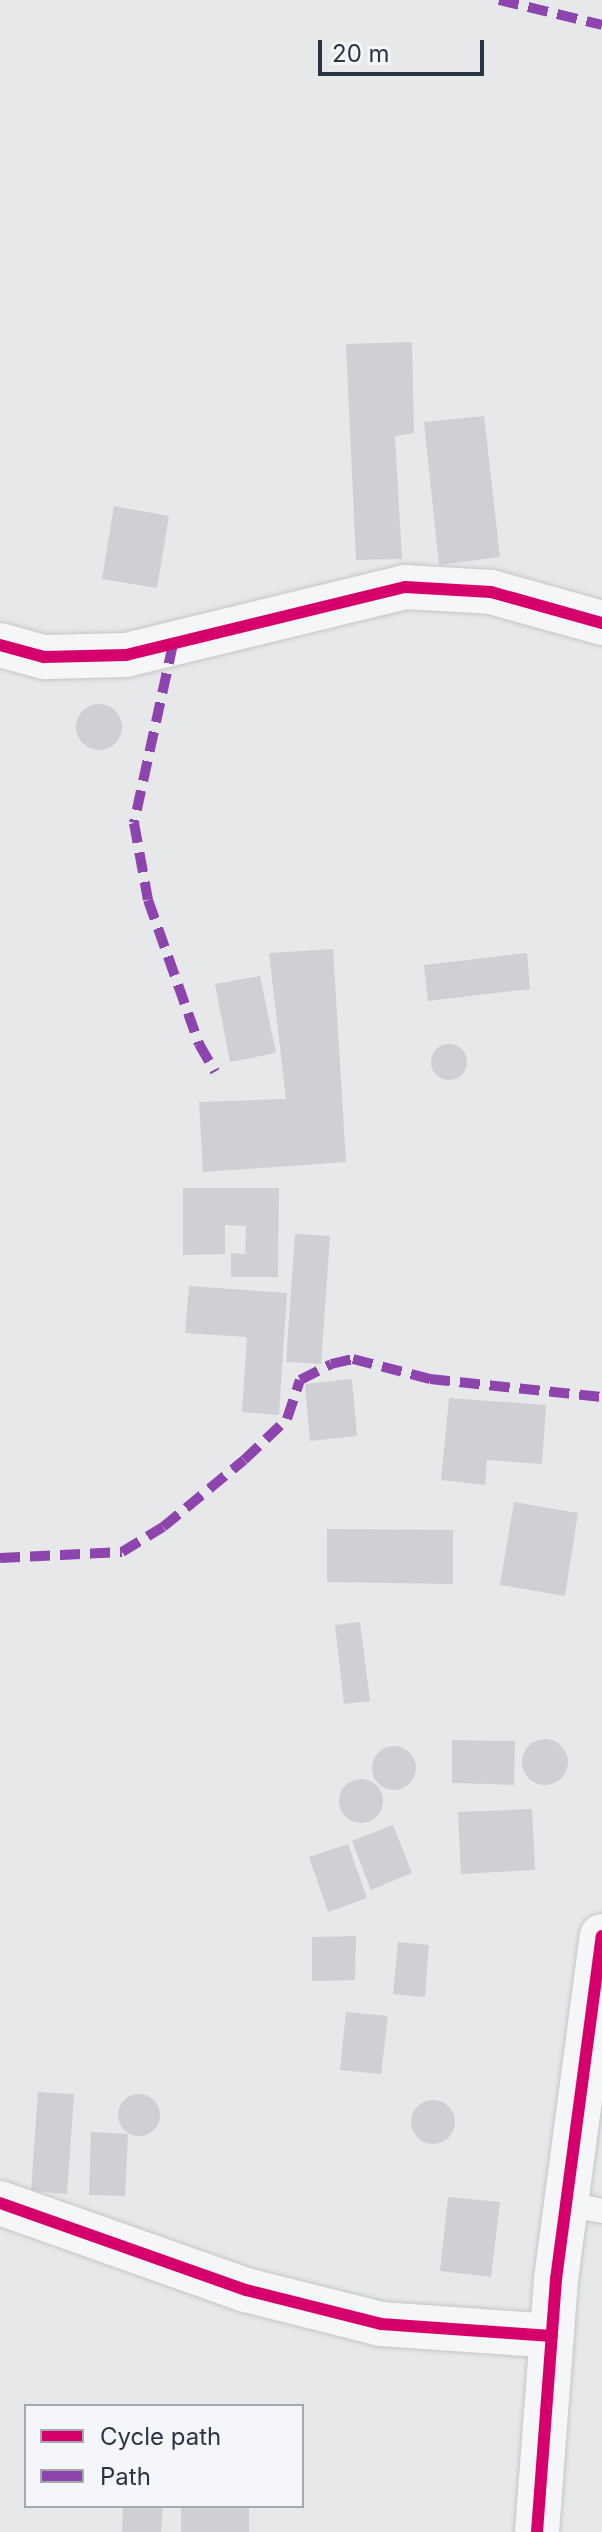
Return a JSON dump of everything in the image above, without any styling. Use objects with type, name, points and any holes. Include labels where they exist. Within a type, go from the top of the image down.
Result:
[{"type":"street","points":[[0,645],[44,657],[126,655],[405,587],[491,592],[602,623]]},
{"type":"street","points":[[537,2532],[552,2336],[584,2207],[602,1936]]},
{"type":"street","points":[[0,2203],[246,2290],[381,2324],[552,2336]]},
{"type":"building","points":[[412,342],[414,433],[395,436],[402,559],[356,560],[346,344]]},
{"type":"building","points":[[484,416],[500,557],[439,565],[424,422]]},
{"type":"building","points":[[114,506],[169,516],[157,588],[102,579]]},
{"type":"building","points":[[99,704],[108,705],[115,711],[121,718],[121,736],[115,743],[108,749],[99,750],[90,749],[83,743],[77,736],[76,727],[77,718],[83,711],[90,705]]},
{"type":"building","points":[[333,949],[346,1162],[203,1172],[199,1102],[286,1099],[269,953]]},
{"type":"building","points":[[527,953],[530,989],[428,1001],[424,965]]},
{"type":"building","points":[[260,976],[276,1053],[230,1062],[215,984]]},
{"type":"building","points":[[449,1044],[462,1049],[467,1062],[462,1075],[449,1080],[436,1075],[431,1062],[436,1049]]},
{"type":"building","points":[[183,1188],[279,1188],[278,1277],[231,1277],[231,1253],[245,1254],[246,1226],[225,1225],[225,1254],[183,1255]]},
{"type":"building","points":[[295,1234],[330,1236],[321,1364],[286,1362]]},
{"type":"building","points":[[189,1286],[287,1293],[279,1415],[242,1412],[247,1337],[185,1333]]},
{"type":"building","points":[[352,1379],[357,1436],[310,1441],[305,1384]]},
{"type":"building","points":[[449,1398],[546,1405],[542,1464],[487,1460],[485,1485],[441,1480]]},
{"type":"building","points":[[514,1502],[578,1513],[565,1596],[500,1585]]},
{"type":"building","points":[[327,1529],[453,1530],[453,1584],[327,1582]]},
{"type":"building","points":[[360,1622],[370,1701],[344,1704],[335,1625]]},
{"type":"building","points":[[545,1739],[562,1745],[568,1762],[562,1779],[545,1785],[528,1779],[522,1762],[528,1745]]},
{"type":"building","points":[[452,1740],[515,1741],[514,1785],[452,1783]]},
{"type":"building","points":[[394,1746],[409,1753],[416,1768],[409,1783],[394,1790],[379,1783],[372,1768],[379,1753]]},
{"type":"building","points":[[361,1779],[376,1786],[383,1801],[376,1816],[361,1823],[346,1816],[339,1801],[346,1786]]},
{"type":"building","points":[[532,1809],[535,1870],[461,1874],[458,1812]]},
{"type":"building","points":[[393,1825],[412,1873],[371,1890],[352,1841]]},
{"type":"building","points":[[348,1844],[367,1898],[328,1912],[309,1857]]},
{"type":"building","points":[[356,1936],[355,1980],[312,1981],[312,1937]]},
{"type":"building","points":[[398,1942],[429,1945],[425,1997],[393,1994]]},
{"type":"building","points":[[346,2012],[388,2016],[381,2074],[340,2070]]},
{"type":"building","points":[[38,2092],[74,2094],[67,2194],[31,2191]]},
{"type":"building","points":[[139,2094],[154,2100],[160,2115],[154,2130],[139,2136],[124,2130],[118,2115],[124,2100]]},
{"type":"building","points":[[433,2100],[448,2107],[455,2122],[448,2137],[433,2144],[418,2137],[411,2122],[418,2107]]},
{"type":"building","points":[[91,2132],[128,2134],[125,2196],[89,2195]]},
{"type":"building","points":[[448,2197],[500,2202],[491,2277],[440,2271]]},
{"type":"building","points":[[123,2508],[163,2508],[161,2532],[122,2532]]},
{"type":"building","points":[[181,2508],[249,2508],[249,2532],[181,2532]]},
{"type":"marked path","points":[[499,0],[602,25]]},
{"type":"marked path","points":[[173,644],[134,823],[148,900],[199,1044],[215,1072]]},
{"type":"marked path","points":[[0,1558],[122,1552],[163,1527],[244,1460],[287,1419],[300,1380],[331,1364],[353,1359],[430,1379],[602,1397]]},
{"type":"cycle path","points":[[0,645],[44,657],[126,655],[405,587],[491,592],[602,623]]},
{"type":"cycle path","points":[[537,2532],[556,2279],[602,1936]]},
{"type":"cycle path","points":[[0,2203],[246,2290],[381,2324],[552,2336]]}]
